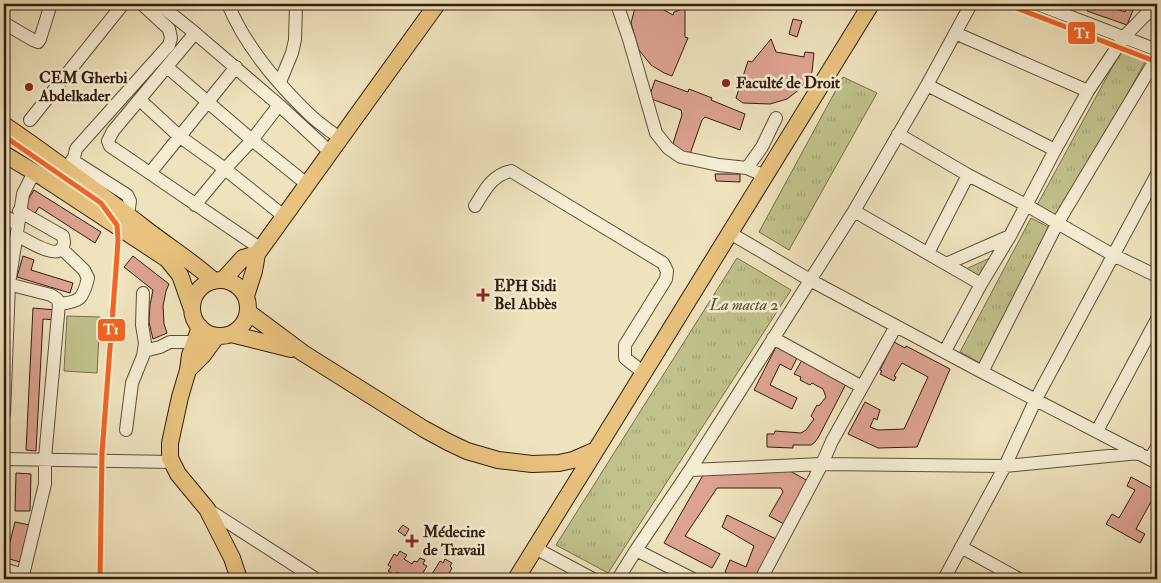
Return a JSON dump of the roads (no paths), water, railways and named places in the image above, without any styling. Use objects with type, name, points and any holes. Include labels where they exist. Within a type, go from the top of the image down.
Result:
[{"type":"main road","points":[[188,370],[224,335],[242,325],[259,251],[331,154],[437,4]]},
{"type":"main road","points":[[516,579],[870,4]]},
{"type":"main road","points":[[4,125],[72,166],[128,215],[218,281],[236,285],[247,304],[302,353],[448,442],[482,456],[513,462],[544,464],[573,460],[596,450]]},
{"type":"main road","points":[[4,154],[36,173],[167,260],[180,275],[192,309],[197,334],[190,356],[170,443],[172,462],[178,474],[207,509],[232,558],[239,579]]},
{"type":"main road","points":[[192,309],[198,291],[205,285],[218,281],[243,258],[259,251]]},
{"type":"main road","points":[[197,334],[205,331],[269,342],[302,353]]},
{"type":"street","points":[[4,24],[38,42],[51,4]]},
{"type":"street","points":[[30,120],[123,4]]},
{"type":"street","points":[[72,166],[76,149],[84,139],[170,44],[169,29],[142,4]]},
{"type":"street","points":[[159,4],[236,67],[331,154]]},
{"type":"street","points":[[228,4],[236,23],[269,69],[308,114],[341,139]]},
{"type":"street","points":[[280,82],[292,53],[296,4]]},
{"type":"street","points":[[617,4],[630,39],[656,133],[668,148],[681,157],[718,165],[747,168],[765,176]]},
{"type":"street","points":[[618,579],[690,470],[854,210],[927,85],[971,4]]},
{"type":"street","points":[[1037,4],[1058,7],[1157,50]]},
{"type":"street","points":[[945,351],[981,284],[1010,236],[1088,91],[1124,37],[1156,4]]},
{"type":"street","points":[[195,33],[141,100],[113,131],[108,141],[110,146],[259,251]]},
{"type":"street","points":[[955,33],[1088,91]]},
{"type":"street","points":[[167,66],[252,140],[308,185]]},
{"type":"street","points":[[150,173],[236,67]]},
{"type":"street","points":[[982,372],[1057,224],[1151,67]]},
{"type":"street","points":[[927,85],[1055,150]]},
{"type":"street","points":[[141,100],[179,136],[225,169],[285,217]]},
{"type":"street","points":[[195,205],[252,140],[279,105]]},
{"type":"street","points":[[747,168],[762,146],[776,118]]},
{"type":"street","points":[[898,134],[1113,255],[1157,276]]},
{"type":"street","points":[[475,206],[491,181],[502,173],[511,171],[662,263],[667,271],[666,279],[625,345],[625,358],[644,373]]},
{"type":"street","points":[[4,414],[7,283],[18,230],[19,211],[25,188],[36,173]]},
{"type":"street","points":[[944,579],[1005,466],[1036,399],[1157,174]]},
{"type":"street","points":[[928,253],[968,175]]},
{"type":"street","points":[[854,210],[981,284]]},
{"type":"street","points":[[4,215],[18,230],[50,252],[58,252],[62,249],[65,242],[63,236],[19,211]]},
{"type":"street","points":[[730,233],[810,280],[1149,458]]},
{"type":"street","points":[[946,264],[1010,236]]},
{"type":"street","points":[[59,304],[74,303],[79,300],[88,278],[84,270],[62,249]]},
{"type":"street","points":[[4,569],[22,577],[45,484],[45,458],[59,304],[51,295],[7,283]]},
{"type":"street","points":[[126,430],[132,383],[144,351],[145,343],[142,326],[143,293]]},
{"type":"street","points":[[1097,432],[1157,319]]},
{"type":"street","points":[[761,579],[822,464],[832,440],[896,326]]},
{"type":"street","points":[[144,351],[197,334]]},
{"type":"street","points":[[773,338],[862,387]]},
{"type":"street","points":[[1144,342],[1157,346]]},
{"type":"street","points":[[1149,458],[1157,447]]},
{"type":"street","points":[[4,459],[45,458],[172,462]]},
{"type":"street","points":[[690,470],[822,464],[1005,466],[1149,458]]},
{"type":"street","points":[[207,509],[316,579]]},
{"type":"street","points":[[961,547],[1019,579]]},
{"type":"street","points":[[535,548],[593,579]]},
{"type":"street","points":[[636,550],[693,579]]},
{"type":"place","name":"Faculté de Droit","points":[[726,83]]},
{"type":"place","name":"CEM Gherbi Abdelkader","points":[[29,87]]},
{"type":"place","name":"EPH Sidi Bel Abbès","points":[[483,295]]},
{"type":"place","name":"Médecine de Travail","points":[[412,541]]},
{"type":"park label","name":"La macta 2","points":[[744,305]]}]
